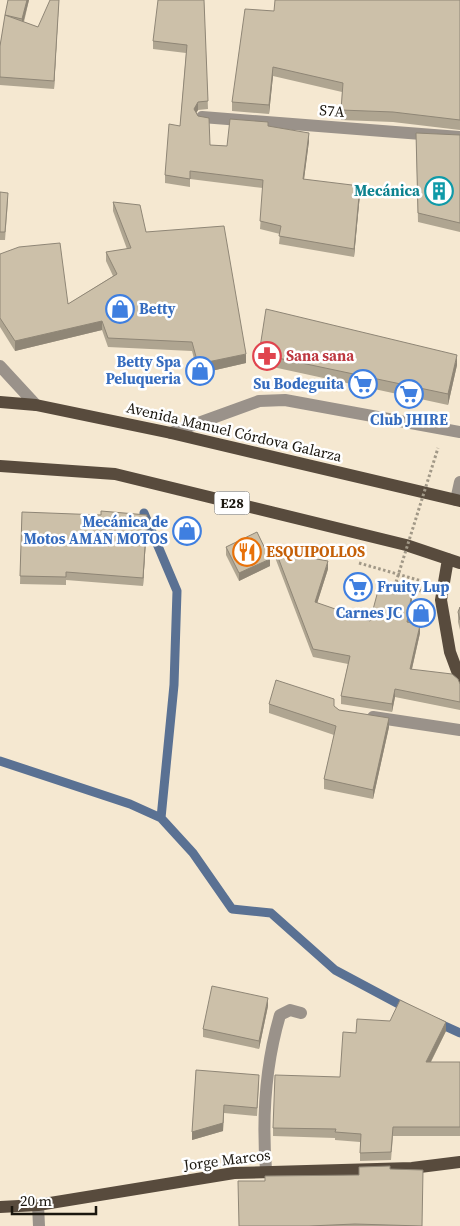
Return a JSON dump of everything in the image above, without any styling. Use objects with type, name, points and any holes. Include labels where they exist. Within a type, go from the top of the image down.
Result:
[{"type":"main road","name":"Avenida Manuel Córdova Galarza","points":[[0,402],[36,405],[171,433],[458,501]]},
{"type":"main road","name":"E28","points":[[0,466],[116,474],[406,545],[454,561]]},
{"type":"main road","points":[[454,561],[441,600],[450,652],[460,679]]},
{"type":"main road","name":"Jorge Marcos","points":[[0,1207],[38,1204],[234,1173],[266,1170],[412,1168],[460,1162]]},
{"type":"street","name":"S7A","points":[[202,117],[460,137]]},
{"type":"street","points":[[0,366],[36,405]]},
{"type":"street","points":[[171,433],[259,401],[285,400],[460,432]]},
{"type":"street","points":[[458,501],[460,482]]},
{"type":"street","points":[[359,715],[460,730]]},
{"type":"street","points":[[266,1170],[263,1130],[272,1042],[280,1015],[290,1010],[301,1013]]},
{"type":"street","points":[[38,1204],[39,1226]]},
{"type":"path","points":[[359,563],[426,582],[424,592],[396,582],[438,448]]},
{"type":"building","points":[[8,0],[27,0],[22,19],[5,15]]},
{"type":"building","points":[[50,0],[59,0],[54,81],[0,77],[0,46],[5,15],[38,27]]},
{"type":"building","points":[[158,0],[204,0],[208,101],[198,102],[194,109],[198,116],[209,118],[210,145],[227,146],[230,119],[268,122],[268,126],[309,133],[303,179],[360,186],[354,249],[279,236],[281,226],[260,221],[263,180],[190,171],[190,179],[165,175],[169,124],[180,126],[187,45],[153,41]]},
{"type":"building","points":[[275,0],[460,0],[460,120],[393,112],[341,110],[343,83],[273,67],[269,105],[232,102],[245,9],[274,11]]},
{"type":"building","name":"Mecánica","points":[[416,133],[460,135],[460,223],[418,213]]},
{"type":"building","points":[[0,192],[8,193],[5,232],[0,232]]},
{"type":"building","points":[[113,202],[140,205],[146,232],[224,226],[246,354],[198,364],[192,342],[108,338],[102,321],[15,341],[0,318],[0,254],[19,247],[60,243],[68,304],[117,274],[106,252],[131,248]]},
{"type":"building","points":[[266,309],[457,355],[448,394],[259,354]]},
{"type":"building","points":[[101,511],[147,515],[143,578],[66,572],[66,577],[20,576],[22,512],[101,515]]},
{"type":"building","points":[[257,532],[270,559],[239,573],[226,547]]},
{"type":"building","points":[[276,552],[328,561],[315,602],[370,621],[380,583],[412,592],[407,622],[420,625],[410,669],[452,674],[458,679],[460,684],[460,702],[395,689],[392,704],[341,696],[350,656],[313,649]]},
{"type":"building","points":[[276,680],[334,699],[334,706],[339,710],[389,718],[373,790],[324,779],[336,726],[269,704]]},
{"type":"building","points":[[212,986],[268,998],[259,1041],[203,1029]]},
{"type":"building","points":[[400,1000],[446,1022],[426,1062],[460,1062],[460,1127],[393,1127],[391,1152],[360,1153],[361,1134],[335,1132],[336,1129],[273,1128],[275,1075],[340,1077],[343,1032],[356,1033],[357,1019],[390,1021]]},
{"type":"building","points":[[196,1070],[259,1075],[257,1108],[224,1105],[223,1123],[192,1132]]},
{"type":"building","points":[[390,1166],[390,1169],[423,1170],[422,1226],[355,1224],[239,1226],[238,1181],[265,1181],[265,1176],[359,1175],[359,1167]]},
{"type":"waterway","points":[[144,513],[177,591],[174,685],[161,818]]},
{"type":"waterway","points":[[0,761],[130,804],[161,818],[193,853],[232,909],[271,913],[335,970],[408,1009]]},
{"type":"waterway","points":[[436,1022],[460,1033]]},
{"type":"place","name":"Mecánica","points":[[439,191]]},
{"type":"place","name":"Betty","points":[[120,309]]},
{"type":"place","name":"Sana sana","points":[[267,356]]},
{"type":"place","name":"Betty Spa Peluqueria","points":[[200,371]]},
{"type":"place","name":"Su Bodeguita","points":[[363,384]]},
{"type":"place","name":"Club JHIRE","points":[[409,394]]},
{"type":"place","name":"Mecánica de Motos AMAN MOTOS","points":[[187,531]]},
{"type":"place","name":"ESQUIPOLLOS","points":[[247,552]]},
{"type":"place","name":"Fruity Lup","points":[[358,587]]},
{"type":"place","name":"Carnes JC","points":[[421,613]]}]
